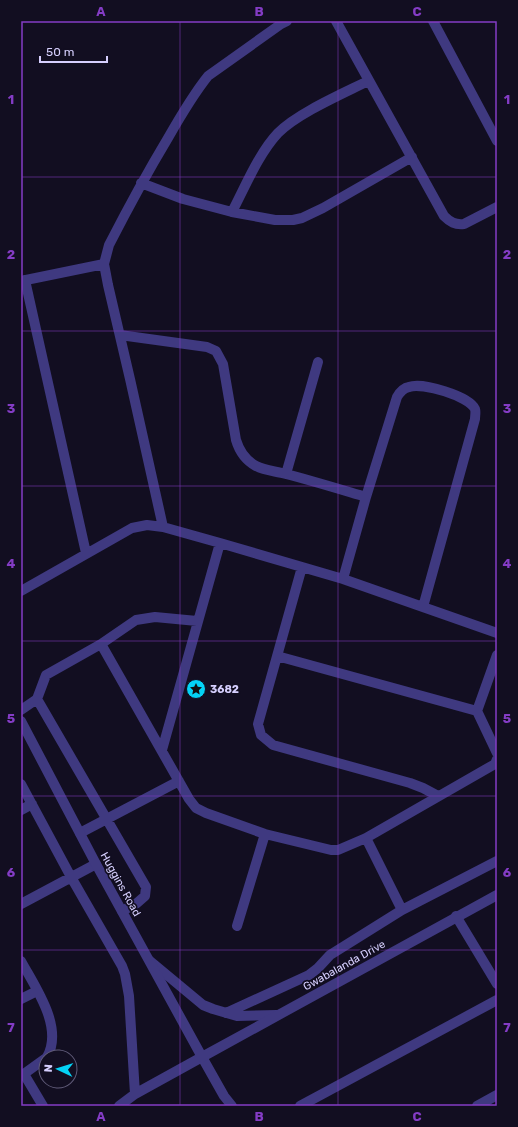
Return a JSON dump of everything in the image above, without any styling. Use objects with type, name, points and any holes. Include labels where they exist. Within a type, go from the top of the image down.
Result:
[{"type":"street","points":[[163,527],[104,264],[109,244],[141,183],[187,106],[208,76],[287,21]]},
{"type":"street","points":[[336,21],[368,81],[448,221],[464,224],[497,207]]},
{"type":"street","points":[[433,21],[497,141]]},
{"type":"street","points":[[232,212],[265,150],[278,133],[292,122],[312,110],[368,81]]},
{"type":"street","points":[[141,183],[183,199],[232,212],[275,220],[293,220],[302,218],[323,208],[412,157]]},
{"type":"street","points":[[86,553],[23,280],[104,264]]},
{"type":"street","points":[[120,335],[207,347],[216,352],[223,364],[236,440],[240,451],[255,466],[366,497]]},
{"type":"street","points":[[286,474],[318,362]]},
{"type":"street","points":[[343,579],[366,497],[397,397],[404,389],[412,386],[424,386],[448,392],[464,400],[475,409],[475,419],[422,607]]},
{"type":"street","points":[[21,590],[132,528],[147,525],[163,527],[343,579],[497,633]]},
{"type":"street","points":[[162,750],[220,543]]},
{"type":"street","points":[[302,567],[258,724],[261,735],[273,745],[410,783],[438,796]]},
{"type":"street","points":[[21,710],[37,699],[46,675],[101,644],[136,620],[155,617],[197,621]]},
{"type":"street","points":[[101,644],[189,799],[196,808],[265,834],[334,851],[366,838],[495,764],[497,759]]},
{"type":"street","points":[[497,655],[477,711],[497,753]]},
{"type":"street","points":[[277,656],[477,711]]},
{"type":"street","points":[[37,699],[146,887],[144,896],[137,903],[122,911]]},
{"type":"street","name":"Huggins Road","points":[[21,721],[96,864],[224,1096],[232,1106]]},
{"type":"street","points":[[80,833],[179,781]]},
{"type":"street","points":[[21,784],[70,877],[122,966],[125,974],[129,996],[135,1094]]},
{"type":"street","points":[[21,810],[32,804]]},
{"type":"street","points":[[237,926],[265,834]]},
{"type":"street","points":[[366,838],[402,910]]},
{"type":"street","points":[[226,1013],[309,975],[322,965],[330,955],[402,910],[497,861]]},
{"type":"street","points":[[21,904],[96,864]]},
{"type":"street","name":"Gwabalanda Drive","points":[[119,1106],[135,1094],[202,1056],[497,894]]},
{"type":"street","points":[[456,916],[497,984]]},
{"type":"street","points":[[21,961],[50,1019],[52,1028],[50,1049]]},
{"type":"street","points":[[150,961],[203,1005],[237,1016],[277,1015]]},
{"type":"street","points":[[21,999],[37,991]]},
{"type":"street","points":[[300,1106],[497,1000]]},
{"type":"street","points":[[38,1064],[23,1075],[43,1106]]},
{"type":"street","points":[[477,1106],[497,1095]]},
{"type":"place","name":"3682","points":[[196,689]]}]
